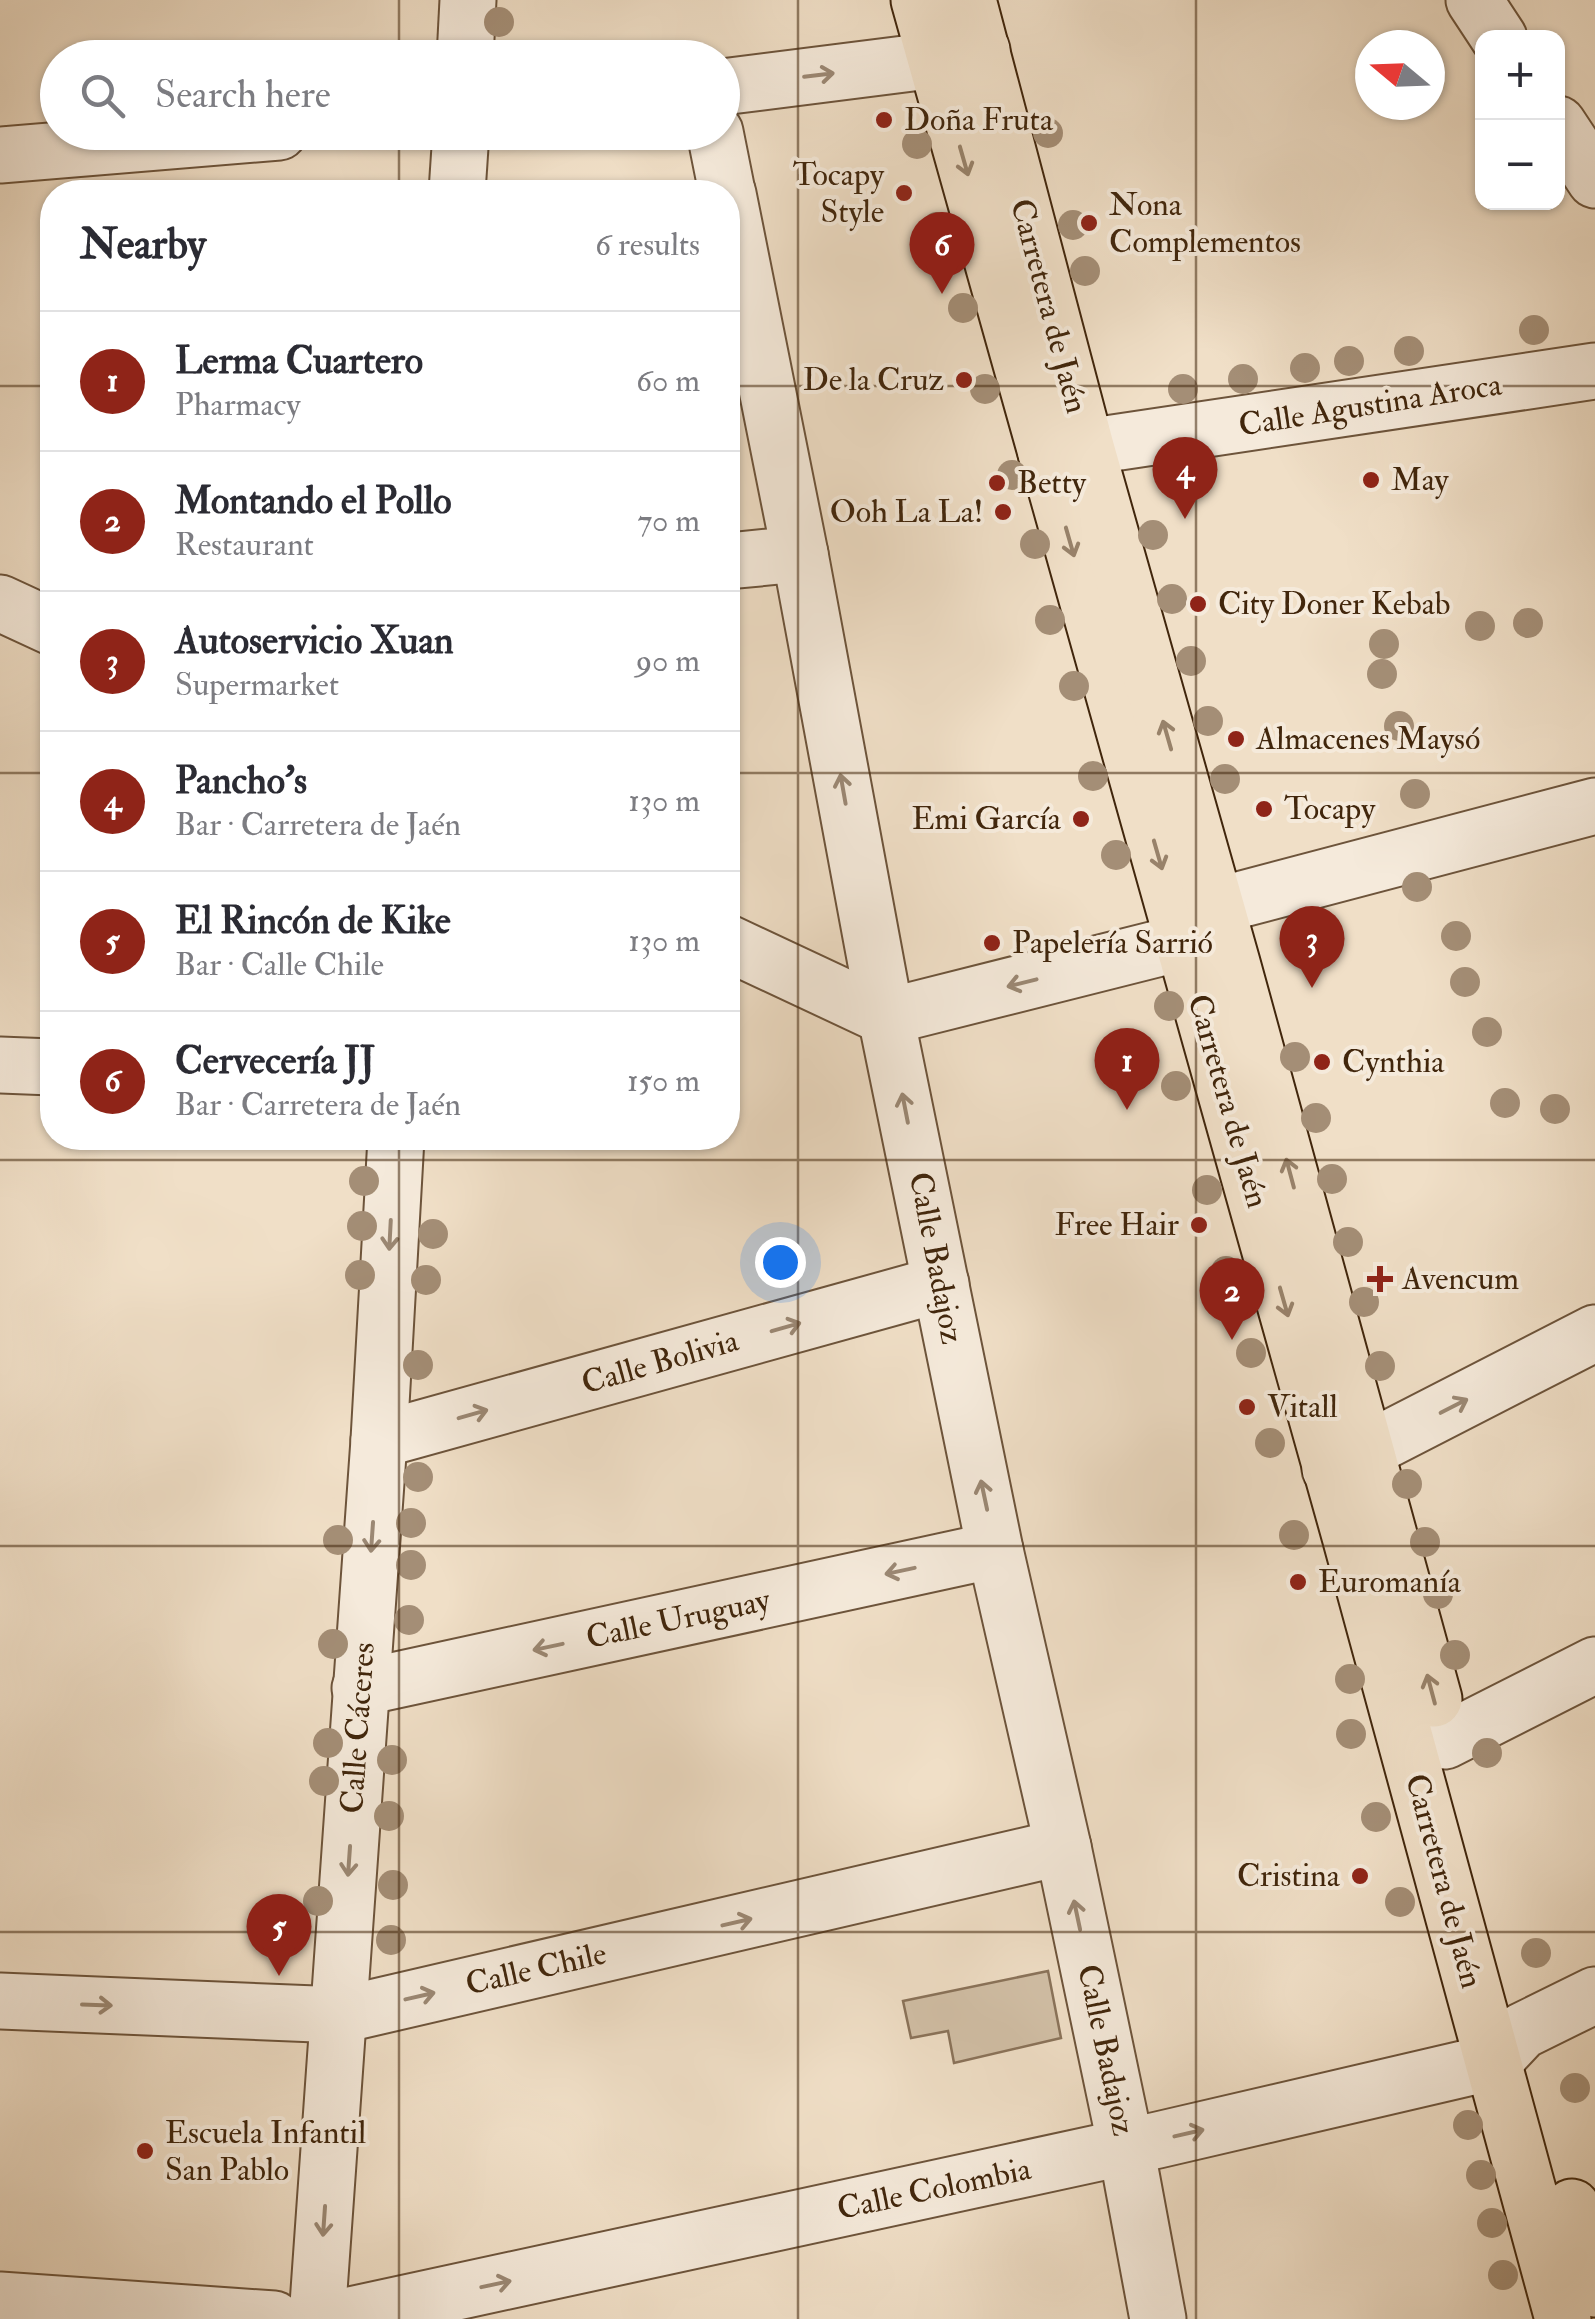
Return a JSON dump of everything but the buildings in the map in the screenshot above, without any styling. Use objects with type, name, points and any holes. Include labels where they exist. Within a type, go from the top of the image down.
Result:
[{"type":"main road","name":"Carretera de Jaén","points":[[919,0],[962,37],[1066,450],[1211,937],[1508,2046],[1595,2289]]},
{"type":"main road","name":"Carretera de Jaén","points":[[1349,1460],[1445,1741],[1563,2319]]},
{"type":"street","points":[[466,40],[468,0]]},
{"type":"street","points":[[1474,0],[1494,30]]},
{"type":"street","points":[[740,83],[962,37]]},
{"type":"street","points":[[1565,135],[1595,180]]},
{"type":"street","points":[[0,154],[51,150]]},
{"type":"street","points":[[458,180],[459,150]]},
{"type":"street","name":"Calle Badajoz","points":[[719,150],[724,180]]},
{"type":"street","name":"Calle Badajoz","points":[[740,257],[886,1017],[995,1550],[1126,2147],[1158,2319]]},
{"type":"street","name":"Calle Agustina Aroca","points":[[1066,450],[1595,371]]},
{"type":"street","points":[[740,559],[800,554]]},
{"type":"street","points":[[0,603],[40,621]]},
{"type":"street","points":[[740,949],[886,1017],[1211,937],[1595,806]]},
{"type":"street","points":[[0,1065],[40,1067]]},
{"type":"street","name":"Calle Cáceres","points":[[317,2319],[379,1440],[395,1150]]},
{"type":"street","name":"Calle Bolivia","points":[[379,1440],[941,1284]]},
{"type":"street","points":[[1349,1460],[1595,1333]]},
{"type":"street","name":"Calle Uruguay","points":[[360,1688],[995,1550]]},
{"type":"street","points":[[1445,1741],[1595,1665]]},
{"type":"street","name":"Calle Chile","points":[[0,2000],[338,2015],[1063,1846]]},
{"type":"street","name":"Calle Colombia","points":[[358,2316],[1126,2147],[1508,2046],[1595,1996]]},
{"type":"street","points":[[0,2300],[274,2319]]},
{"type":"shaded area","points":[[1048,1971],[1061,2038],[954,2063],[948,2031],[911,2038],[903,2001]]},
{"type":"place","name":"Doña Fruta","points":[[884,120]]},
{"type":"place","name":"Tocapy Style","points":[[904,193]]},
{"type":"place","name":"Nona Complementos","points":[[1089,223]]},
{"type":"place","name":"Cervecería JJ","points":[[942,294]]},
{"type":"place","name":"De la Cruz","points":[[964,380]]},
{"type":"place","name":"May","points":[[1371,480]]},
{"type":"place","name":"Betty","points":[[997,483]]},
{"type":"place","name":"Ooh La La!","points":[[1003,512]]},
{"type":"place","name":"Pancho's","points":[[1185,519]]},
{"type":"place","name":"City Doner Kebab","points":[[1198,604]]},
{"type":"place","name":"Almacenes Maysó","points":[[1236,739]]},
{"type":"place","name":"Tocapy","points":[[1264,809]]},
{"type":"place","name":"Emi García","points":[[1081,819]]},
{"type":"place","name":"Papelería Sarrió","points":[[992,943]]},
{"type":"place","name":"Autoservicio Xuan","points":[[1312,988]]},
{"type":"place","name":"Cynthia","points":[[1322,1062]]},
{"type":"place","name":"Lerma Cuartero","points":[[1127,1110]]},
{"type":"place","name":"Free Hair","points":[[1199,1225]]},
{"type":"place","name":"Avencum","points":[[1380,1279]]},
{"type":"place","name":"Montando el Pollo","points":[[1232,1340]]},
{"type":"place","name":"Vitall","points":[[1247,1407]]},
{"type":"place","name":"Euromanía","points":[[1298,1582]]},
{"type":"place","name":"Cristina","points":[[1360,1876]]},
{"type":"place","name":"El Rincón de Kike","points":[[279,1976]]},
{"type":"place","name":"Escuela Infantil San Pablo","points":[[145,2151]]}]
